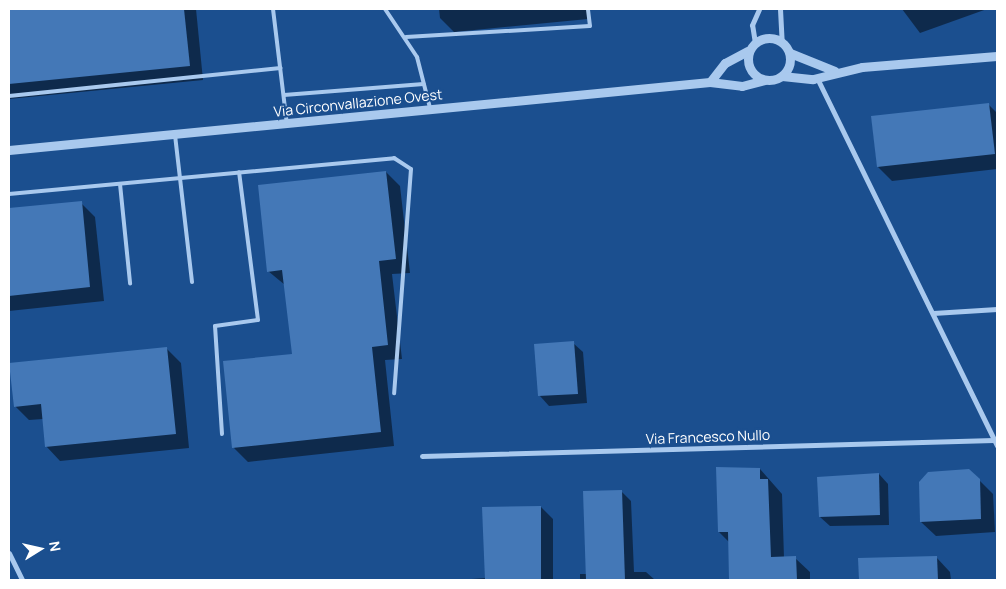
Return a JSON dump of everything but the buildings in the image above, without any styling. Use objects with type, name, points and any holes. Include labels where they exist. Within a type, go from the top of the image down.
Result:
[{"type":"street","points":[[755,43],[752,26],[759,9]]},
{"type":"street","points":[[780,9],[782,42],[790,53],[836,71]]},
{"type":"street","points":[[710,82],[725,63],[748,51],[755,43],[768,38],[782,42]]},
{"type":"street","points":[[748,51],[750,69],[764,80],[782,76],[817,78],[836,71],[997,56]]},
{"type":"street","points":[[782,76],[790,66],[790,53]]},
{"type":"street","points":[[817,78],[934,312],[996,443]]},
{"type":"street","name":"Via Circonvallazione Ovest","points":[[9,150],[710,82],[742,86],[764,80]]},
{"type":"street","points":[[934,312],[997,309]]},
{"type":"street","name":"Via Francesco Nullo","points":[[422,456],[996,443]]},
{"type":"street","points":[[9,553],[22,580]]},
{"type":"lane","points":[[274,9],[287,124]]},
{"type":"lane","points":[[385,9],[406,37],[424,84],[431,110]]},
{"type":"lane","points":[[406,37],[590,26],[588,9]]},
{"type":"lane","points":[[9,96],[281,68]]},
{"type":"lane","points":[[284,95],[424,84]]},
{"type":"lane","points":[[175,134],[192,282]]},
{"type":"lane","points":[[9,194],[120,184],[180,176],[394,158],[411,169],[394,393]]},
{"type":"lane","points":[[222,434],[215,326],[258,320],[239,172]]},
{"type":"lane","points":[[120,184],[130,283]]}]
